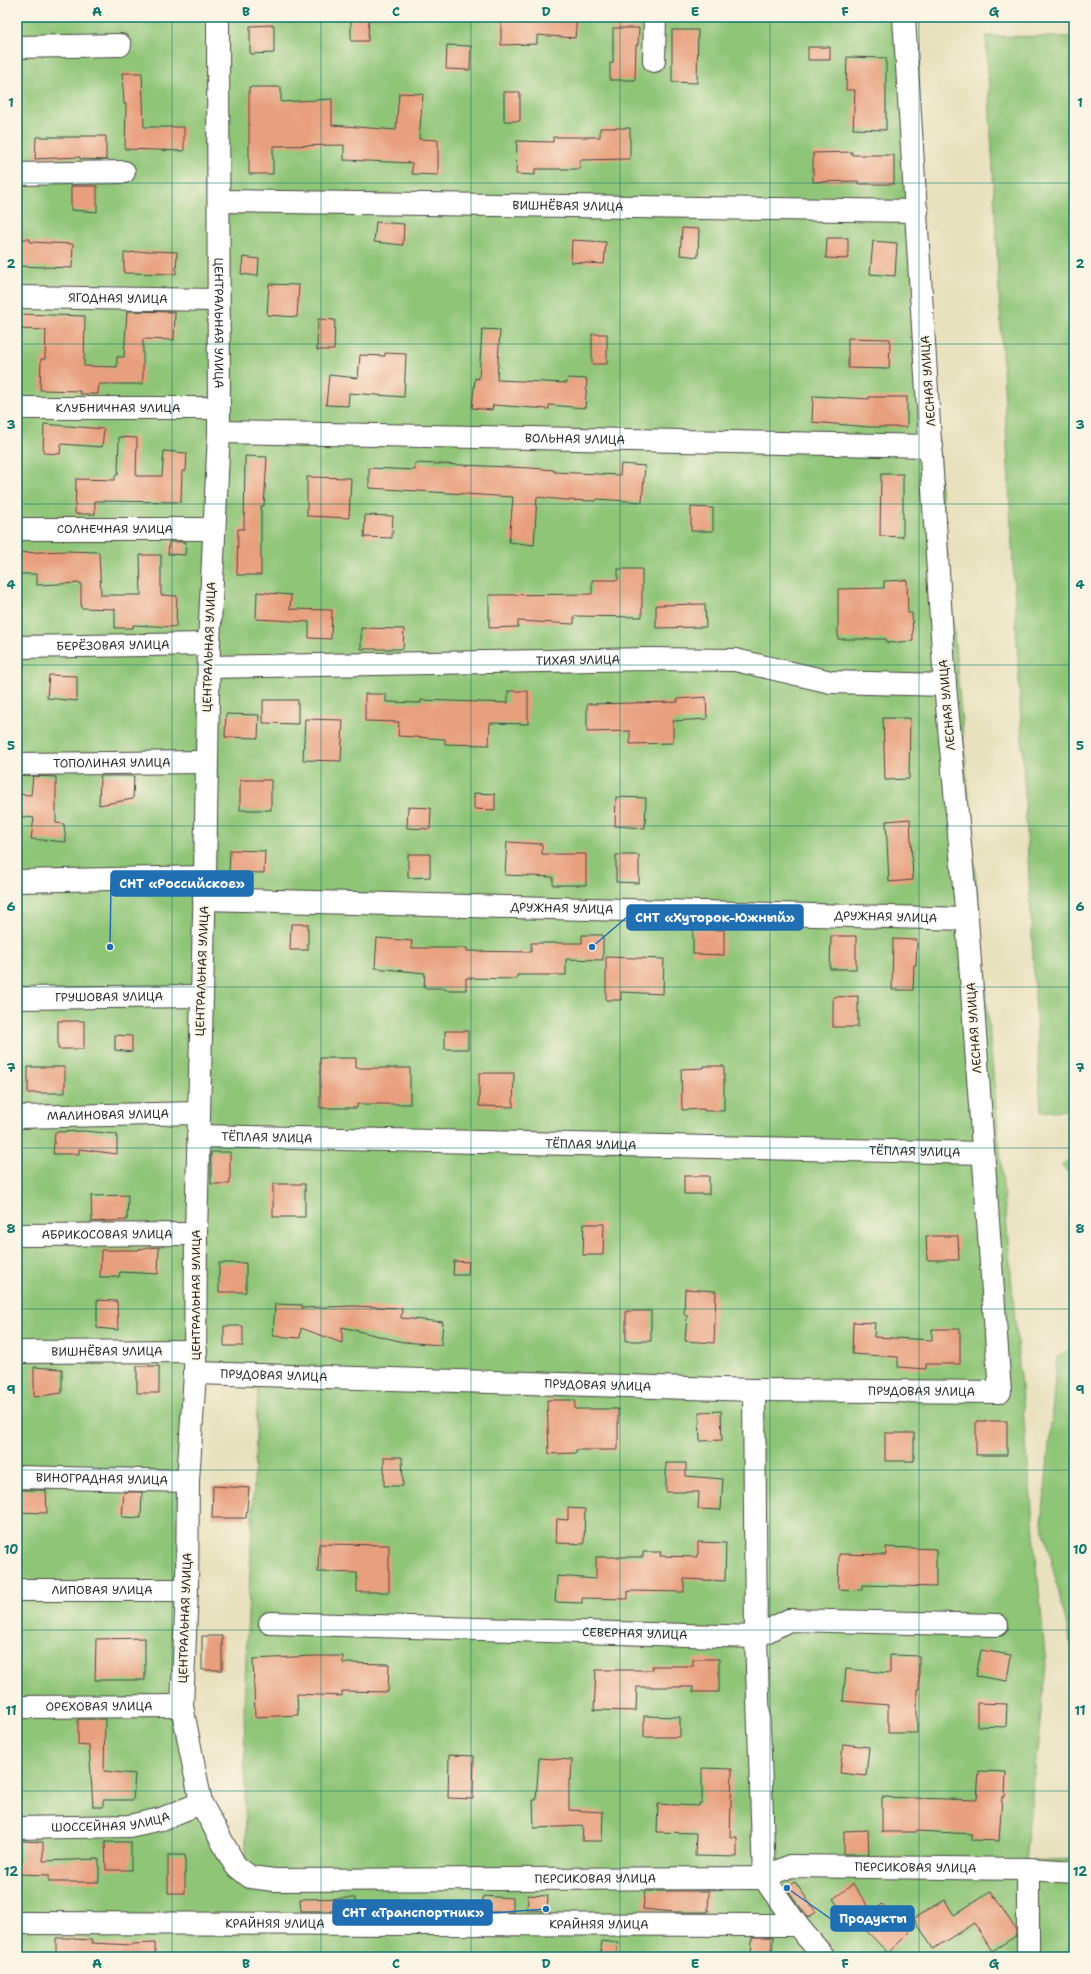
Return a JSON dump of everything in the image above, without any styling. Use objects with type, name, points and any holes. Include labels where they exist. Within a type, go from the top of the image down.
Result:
[{"type":"street","name":"ЦЕНТРАЛЬНАЯ УЛИЦА","points":[[201,1802],[182,1706],[187,1590],[188,1480],[196,1373],[196,1234],[205,877],[206,762],[213,529],[219,432],[218,17]]},
{"type":"street","points":[[654,60],[655,17]]},
{"type":"street","name":"ЛЕСНАЯ УЛИЦА","points":[[904,17],[932,446],[945,685],[967,919],[1000,1392]]},
{"type":"street","points":[[17,47],[120,45]]},
{"type":"street","points":[[17,174],[124,172]]},
{"type":"street","name":"ВИШНЁВАЯ УЛИЦА","points":[[219,201],[917,211]]},
{"type":"street","name":"ЯГОДНАЯ УЛИЦА","points":[[17,297],[218,300]]},
{"type":"street","name":"КЛУБНИЧНАЯ УЛИЦА","points":[[17,408],[219,408]]},
{"type":"street","name":"ВОЛЬНАЯ УЛИЦА","points":[[219,432],[932,446]]},
{"type":"street","name":"СОЛНЕЧНАЯ УЛИЦА","points":[[17,529],[213,529]]},
{"type":"street","name":"БЕРЁЗОВАЯ УЛИЦА","points":[[17,647],[209,644]]},
{"type":"street","name":"ТИХАЯ УЛИЦА","points":[[209,667],[648,659],[735,660],[831,682],[945,685]]},
{"type":"street","name":"ТОПОЛИНАЯ УЛИЦА","points":[[17,764],[206,762]]},
{"type":"street","points":[[17,881],[205,877]]},
{"type":"street","name":"ДРУЖНАЯ УЛИЦА","points":[[204,899],[967,919]]},
{"type":"street","name":"ГРУШОВАЯ УЛИЦА","points":[[17,998],[201,996]]},
{"type":"street","name":"МАЛИНОВАЯ УЛИЦА","points":[[17,1117],[199,1113]]},
{"type":"street","name":"ТЁПЛАЯ УЛИЦА","points":[[198,1136],[983,1153]]},
{"type":"street","name":"АБРИКОСОВАЯ УЛИЦА","points":[[17,1235],[196,1234]]},
{"type":"street","name":"ВИШНЁВАЯ УЛИЦА","points":[[17,1352],[196,1351]]},
{"type":"street","name":"ПРУДОВАЯ УЛИЦА","points":[[196,1373],[754,1390],[1000,1392]]},
{"type":"street","points":[[754,1390],[756,1636],[764,1878],[797,1925],[824,1957]]},
{"type":"street","name":"ВИНОГРАДНАЯ УЛИЦА","points":[[17,1477],[188,1480]]},
{"type":"street","name":"ЛИПОВАЯ УЛИЦА","points":[[17,1590],[187,1590]]},
{"type":"street","name":"СЕВЕРНАЯ УЛИЦА","points":[[270,1623],[756,1636],[789,1620],[997,1625]]},
{"type":"street","name":"ОРЕХОВАЯ УЛИЦА","points":[[17,1707],[182,1706]]},
{"type":"street","name":"ПЕРСИКОВАЯ УЛИЦА","points":[[201,1802],[235,1865],[250,1877],[274,1880],[764,1878],[790,1866],[1028,1869],[1074,1872]]},
{"type":"street","name":"ШОССЕЙНАЯ УЛИЦА","points":[[17,1828],[129,1826],[161,1819],[201,1802]]},
{"type":"street","points":[[1028,1869],[1028,1957]]},
{"type":"street","name":"КРАЙНЯЯ УЛИЦА","points":[[17,1922],[797,1925]]},
{"type":"green space","points":[[17,17],[899,17],[1046,1667],[1025,1861],[1074,1859],[1074,1957],[17,1957]],"holes":[[[196,1373],[258,1389],[244,1704],[246,1858],[201,1803],[182,1706]]]},
{"type":"green space","points":[[986,36],[1074,37],[1074,1109],[1041,1112]]},
{"type":"green space","points":[[1074,1157],[1074,1178],[1061,1165]]},
{"type":"green space","points":[[1074,1346],[1074,1656],[1042,1523],[1057,1357]]},
{"type":"building","points":[[351,17],[369,17],[368,41],[351,41]]},
{"type":"building","points":[[501,17],[577,17],[575,38],[537,35],[537,44],[501,45]]},
{"type":"building","points":[[274,25],[274,53],[250,54],[250,26]]},
{"type":"building","points":[[613,28],[639,28],[638,45],[636,45],[635,80],[610,80],[610,63],[613,63]]},
{"type":"building","points":[[672,30],[698,30],[697,83],[672,82]]},
{"type":"building","points":[[447,45],[471,46],[470,70],[446,69]]},
{"type":"building","points":[[808,47],[830,47],[830,60],[808,60]]},
{"type":"building","points":[[847,57],[886,58],[886,130],[853,129],[855,90],[846,90]]},
{"type":"building","points":[[122,73],[142,73],[144,127],[184,127],[184,151],[125,149],[126,104],[124,104]]},
{"type":"building","points":[[249,87],[281,87],[281,102],[332,99],[332,125],[396,130],[399,93],[423,94],[419,139],[438,140],[438,175],[412,174],[412,163],[344,160],[344,145],[273,146],[273,174],[249,174]]},
{"type":"building","points":[[504,92],[520,92],[520,121],[504,121]]},
{"type":"building","points":[[600,128],[630,128],[630,159],[580,160],[580,169],[535,169],[535,175],[516,174],[517,141],[553,142],[553,137],[600,137]]},
{"type":"building","points":[[106,136],[106,160],[80,159],[80,157],[35,159],[36,137]]},
{"type":"building","points":[[852,152],[852,155],[894,155],[894,184],[858,184],[858,181],[813,182],[813,153]]},
{"type":"building","points":[[71,186],[97,186],[97,212],[71,210]]},
{"type":"building","points":[[376,222],[404,224],[403,245],[374,242]]},
{"type":"building","points":[[682,228],[699,229],[698,257],[680,255]]},
{"type":"building","points":[[827,238],[848,238],[848,259],[826,258]]},
{"type":"building","points":[[17,239],[30,239],[30,242],[73,244],[72,268],[17,266]]},
{"type":"building","points":[[572,240],[606,242],[604,264],[571,262]]},
{"type":"building","points":[[873,241],[897,243],[895,276],[870,274]]},
{"type":"building","points":[[151,251],[177,252],[176,274],[124,273],[124,253]]},
{"type":"building","points":[[243,257],[259,259],[258,276],[241,274]]},
{"type":"building","points":[[269,284],[299,285],[297,317],[267,315]]},
{"type":"building","points":[[127,311],[175,312],[174,340],[143,339],[143,384],[99,384],[98,394],[80,394],[80,391],[40,390],[41,359],[45,359],[46,330],[17,329],[17,314],[85,316],[84,366],[117,367],[117,357],[124,357]]},
{"type":"building","points":[[318,319],[335,320],[334,350],[317,350]]},
{"type":"building","points":[[482,329],[500,330],[497,380],[567,383],[568,378],[587,379],[585,408],[549,405],[549,409],[493,405],[492,410],[472,408],[475,378],[479,379]]},
{"type":"building","points":[[592,334],[607,334],[607,364],[592,364]]},
{"type":"building","points":[[848,338],[890,339],[889,369],[848,368]]},
{"type":"building","points":[[385,353],[406,354],[404,397],[349,393],[348,406],[326,405],[329,375],[358,378],[360,355],[385,356]]},
{"type":"building","points":[[813,396],[869,399],[869,397],[907,397],[907,427],[869,427],[812,422]]},
{"type":"building","points":[[44,424],[104,429],[102,447],[61,444],[60,454],[43,453]]},
{"type":"building","points":[[119,437],[137,438],[136,476],[162,476],[164,451],[187,453],[186,471],[182,471],[181,502],[95,501],[95,514],[75,514],[76,479],[115,480],[115,475],[118,475]]},
{"type":"building","points":[[245,456],[267,457],[264,506],[261,506],[261,575],[237,575],[238,529],[244,529]]},
{"type":"building","points":[[415,463],[531,468],[554,470],[554,472],[620,475],[621,464],[645,466],[642,502],[597,499],[596,501],[564,500],[537,497],[534,545],[509,542],[513,497],[369,488],[369,468],[415,470]]},
{"type":"building","points":[[881,474],[903,474],[903,537],[880,536]]},
{"type":"building","points":[[307,477],[351,478],[349,518],[307,516]]},
{"type":"building","points":[[691,507],[713,508],[713,531],[691,531]]},
{"type":"building","points":[[365,515],[393,516],[392,538],[364,537]]},
{"type":"building","points":[[169,542],[186,542],[185,555],[168,554]]},
{"type":"building","points":[[65,551],[99,552],[101,595],[141,595],[140,555],[161,555],[161,595],[177,596],[176,627],[133,625],[133,628],[115,628],[115,609],[81,608],[81,583],[37,585],[37,574],[17,574],[17,553]]},
{"type":"building","points":[[618,569],[642,569],[642,617],[574,616],[574,624],[518,621],[518,627],[489,628],[489,595],[592,594],[592,580],[618,580]]},
{"type":"building","points":[[907,580],[908,613],[912,613],[913,641],[887,643],[886,639],[838,639],[838,589],[884,588],[884,581]]},
{"type":"building","points":[[257,592],[291,595],[290,609],[332,610],[331,639],[309,638],[309,622],[256,619]]},
{"type":"building","points":[[705,604],[706,627],[656,628],[656,605]]},
{"type":"building","points":[[361,628],[404,629],[403,649],[361,649]]},
{"type":"building","points":[[49,675],[77,676],[77,701],[47,698]]},
{"type":"building","points":[[508,691],[528,691],[528,724],[490,723],[489,745],[445,744],[445,739],[398,736],[399,722],[365,721],[365,694],[386,694],[386,702],[421,703],[421,700],[508,703]]},
{"type":"building","points":[[706,697],[707,719],[673,721],[673,743],[630,744],[630,731],[587,732],[587,704],[678,702],[677,699]]},
{"type":"building","points":[[263,700],[298,700],[298,724],[263,723]]},
{"type":"building","points":[[226,714],[259,715],[258,738],[225,737]]},
{"type":"building","points":[[883,718],[910,718],[909,779],[885,780]]},
{"type":"building","points":[[305,719],[343,720],[341,761],[303,760]]},
{"type":"building","points":[[33,776],[56,777],[56,823],[64,824],[66,842],[31,839],[34,818],[17,816],[17,794],[31,795]]},
{"type":"building","points":[[100,776],[134,776],[133,799],[99,805]]},
{"type":"building","points":[[240,780],[271,780],[271,810],[240,810]]},
{"type":"building","points":[[474,793],[495,794],[495,810],[474,809]]},
{"type":"building","points":[[616,797],[646,798],[645,828],[615,826]]},
{"type":"building","points":[[408,807],[431,808],[430,829],[407,828]]},
{"type":"building","points":[[910,819],[913,880],[889,882],[886,821]]},
{"type":"building","points":[[507,842],[542,844],[542,854],[586,854],[586,885],[553,885],[553,877],[505,875]]},
{"type":"building","points":[[230,850],[265,851],[264,873],[229,872]]},
{"type":"building","points":[[408,854],[430,854],[430,877],[408,878]]},
{"type":"building","points":[[616,855],[639,855],[639,883],[616,882]]},
{"type":"building","points":[[291,924],[308,924],[308,950],[290,950]]},
{"type":"building","points":[[693,929],[724,930],[724,955],[693,954]]},
{"type":"building","points":[[582,935],[603,935],[603,960],[566,959],[566,975],[517,975],[517,979],[466,978],[466,990],[445,990],[445,988],[424,988],[425,973],[375,968],[377,938],[412,941],[411,948],[467,948],[467,951],[531,952],[531,943],[582,943]]},
{"type":"building","points":[[831,936],[856,936],[856,969],[830,969]]},
{"type":"building","points":[[893,939],[917,940],[913,990],[892,990]]},
{"type":"building","points":[[606,957],[664,959],[663,994],[621,992],[621,1000],[606,1000]]},
{"type":"building","points":[[858,996],[858,1027],[833,1027],[833,997]]},
{"type":"building","points":[[58,1021],[84,1021],[84,1049],[58,1049]]},
{"type":"building","points":[[445,1031],[468,1031],[468,1049],[445,1049]]},
{"type":"building","points":[[115,1035],[132,1036],[132,1052],[115,1050]]},
{"type":"building","points":[[320,1058],[356,1058],[356,1068],[410,1068],[410,1104],[357,1104],[357,1108],[320,1108]]},
{"type":"building","points":[[704,1066],[724,1066],[724,1111],[704,1111],[704,1109],[682,1110],[681,1069],[704,1068]]},
{"type":"building","points":[[28,1067],[65,1067],[65,1093],[28,1093]]},
{"type":"building","points":[[479,1073],[514,1073],[513,1107],[479,1106]]},
{"type":"building","points":[[84,1131],[117,1134],[117,1154],[79,1149],[79,1154],[53,1154],[55,1132]]},
{"type":"building","points":[[211,1152],[230,1152],[230,1184],[211,1184]]},
{"type":"building","points":[[684,1176],[709,1176],[709,1194],[684,1194]]},
{"type":"building","points":[[273,1184],[305,1184],[305,1217],[273,1217]]},
{"type":"building","points":[[128,1195],[127,1220],[92,1222],[91,1196]]},
{"type":"building","points":[[584,1224],[604,1224],[603,1255],[583,1255]]},
{"type":"building","points":[[926,1236],[958,1236],[959,1260],[927,1260]]},
{"type":"building","points":[[159,1247],[158,1274],[120,1272],[119,1277],[100,1277],[101,1250],[139,1250]]},
{"type":"building","points":[[454,1261],[469,1262],[468,1275],[453,1275]]},
{"type":"building","points":[[219,1263],[246,1263],[246,1292],[219,1292]]},
{"type":"building","points":[[685,1289],[716,1291],[714,1343],[685,1341],[687,1315],[684,1315]]},
{"type":"building","points":[[97,1300],[117,1301],[118,1330],[97,1328]]},
{"type":"building","points":[[275,1304],[302,1305],[302,1308],[353,1306],[402,1308],[401,1318],[443,1322],[441,1345],[403,1342],[342,1327],[342,1343],[301,1328],[300,1338],[273,1336]]},
{"type":"building","points":[[626,1311],[651,1311],[651,1341],[626,1341]]},
{"type":"building","points":[[853,1322],[875,1323],[874,1337],[932,1340],[932,1329],[960,1329],[960,1364],[926,1364],[926,1369],[898,1367],[898,1357],[852,1354]]},
{"type":"building","points":[[224,1326],[243,1326],[243,1346],[224,1346]]},
{"type":"building","points":[[137,1366],[159,1366],[159,1393],[137,1393]]},
{"type":"building","points":[[34,1367],[62,1369],[62,1393],[34,1397]]},
{"type":"building","points":[[547,1400],[575,1400],[575,1409],[618,1409],[618,1450],[576,1450],[576,1453],[549,1454]]},
{"type":"building","points":[[721,1411],[722,1440],[700,1441],[699,1412]]},
{"type":"building","points":[[976,1421],[1007,1421],[1007,1455],[976,1455]]},
{"type":"building","points":[[885,1433],[914,1433],[914,1461],[885,1461]]},
{"type":"building","points":[[384,1457],[402,1457],[403,1486],[384,1486]]},
{"type":"building","points":[[666,1463],[686,1463],[686,1476],[723,1479],[721,1510],[698,1509],[699,1492],[666,1492]]},
{"type":"building","points":[[213,1486],[249,1488],[246,1518],[212,1518]]},
{"type":"building","points":[[17,1490],[46,1490],[47,1513],[17,1512]]},
{"type":"building","points":[[124,1492],[142,1492],[141,1518],[122,1517]]},
{"type":"building","points":[[568,1508],[585,1509],[584,1544],[556,1543],[557,1519],[568,1520]]},
{"type":"building","points":[[698,1542],[726,1543],[725,1581],[684,1579],[684,1592],[628,1591],[628,1599],[582,1598],[582,1603],[555,1602],[557,1576],[596,1579],[596,1557],[643,1557],[643,1552],[661,1552],[660,1556],[698,1557]]},
{"type":"building","points":[[319,1544],[389,1545],[389,1592],[357,1592],[357,1573],[318,1572]]},
{"type":"building","points":[[886,1547],[936,1549],[936,1587],[862,1585],[862,1590],[838,1589],[839,1554],[886,1555]]},
{"type":"building","points":[[202,1636],[222,1636],[222,1670],[202,1670]]},
{"type":"building","points":[[145,1638],[145,1680],[95,1680],[96,1639]]},
{"type":"building","points":[[981,1650],[1011,1655],[1007,1681],[976,1676]]},
{"type":"building","points":[[890,1655],[919,1656],[917,1733],[888,1733],[888,1705],[843,1701],[846,1669],[890,1673]]},
{"type":"building","points":[[343,1656],[343,1663],[389,1664],[388,1692],[342,1691],[342,1696],[297,1694],[298,1715],[255,1717],[253,1659]]},
{"type":"building","points":[[693,1659],[719,1659],[719,1692],[693,1692],[693,1687],[637,1687],[636,1711],[594,1710],[596,1670],[652,1670],[652,1666],[693,1666]]},
{"type":"building","points":[[977,1703],[1007,1704],[1006,1727],[977,1726]]},
{"type":"building","points":[[644,1716],[680,1717],[680,1737],[644,1737]]},
{"type":"building","points":[[78,1719],[105,1719],[104,1771],[135,1774],[133,1800],[103,1800],[103,1807],[93,1807],[89,1746],[78,1745]]},
{"type":"building","points":[[843,1744],[869,1747],[866,1776],[840,1773]]},
{"type":"building","points":[[449,1755],[474,1756],[473,1799],[448,1798]]},
{"type":"building","points":[[539,1758],[572,1760],[571,1780],[569,1779],[569,1810],[603,1812],[602,1841],[582,1841],[583,1826],[534,1828],[533,1800],[536,1800]]},
{"type":"building","points":[[702,1768],[732,1769],[730,1837],[737,1837],[737,1857],[695,1856],[696,1833],[657,1832],[658,1804],[699,1806],[699,1803],[702,1803]]},
{"type":"building","points":[[979,1771],[1006,1772],[1005,1797],[1002,1797],[999,1841],[972,1840],[972,1834],[917,1831],[882,1832],[882,1797],[977,1800]]},
{"type":"building","points":[[868,1830],[869,1854],[844,1854],[844,1831]]},
{"type":"building","points":[[22,1841],[43,1842],[43,1861],[99,1859],[99,1882],[49,1882],[49,1875],[17,1874],[17,1862],[22,1862]]},
{"type":"building","points":[[105,1842],[131,1842],[131,1870],[106,1870]]},
{"type":"building","points":[[168,1855],[185,1855],[185,1893],[168,1893]]},
{"type":"building","points":[[795,1882],[816,1912],[808,1918],[787,1889]]},
{"type":"building","points":[[853,1884],[873,1913],[882,1904],[910,1932],[888,1953],[854,1918],[849,1921],[833,1899]]},
{"type":"building","points":[[645,1891],[709,1891],[708,1912],[674,1912],[643,1909]]},
{"type":"building","points":[[991,1891],[1016,1930],[1016,1936],[992,1951],[974,1923],[933,1949],[914,1918],[945,1900],[954,1915]]},
{"type":"building","points":[[528,1895],[548,1896],[547,1911],[527,1910]]},
{"type":"building","points":[[483,1896],[513,1898],[513,1912],[482,1912]]},
{"type":"building","points":[[355,1898],[355,1911],[301,1911],[300,1899]]},
{"type":"building","points":[[752,1937],[773,1937],[772,1957],[751,1957]]},
{"type":"building","points":[[56,1938],[92,1940],[92,1943],[132,1945],[155,1943],[155,1957],[56,1957]]},
{"type":"building","points":[[602,1941],[618,1943],[616,1957],[600,1957]]},
{"type":"place","name":"СНТ «Российское»","points":[[110,947]]},
{"type":"place","name":"СНТ «Хуторок-Южный»","points":[[592,947]]},
{"type":"place","name":"Продукты","points":[[787,1888]]},
{"type":"place","name":"СНТ «Транспортник»","points":[[546,1909]]}]
